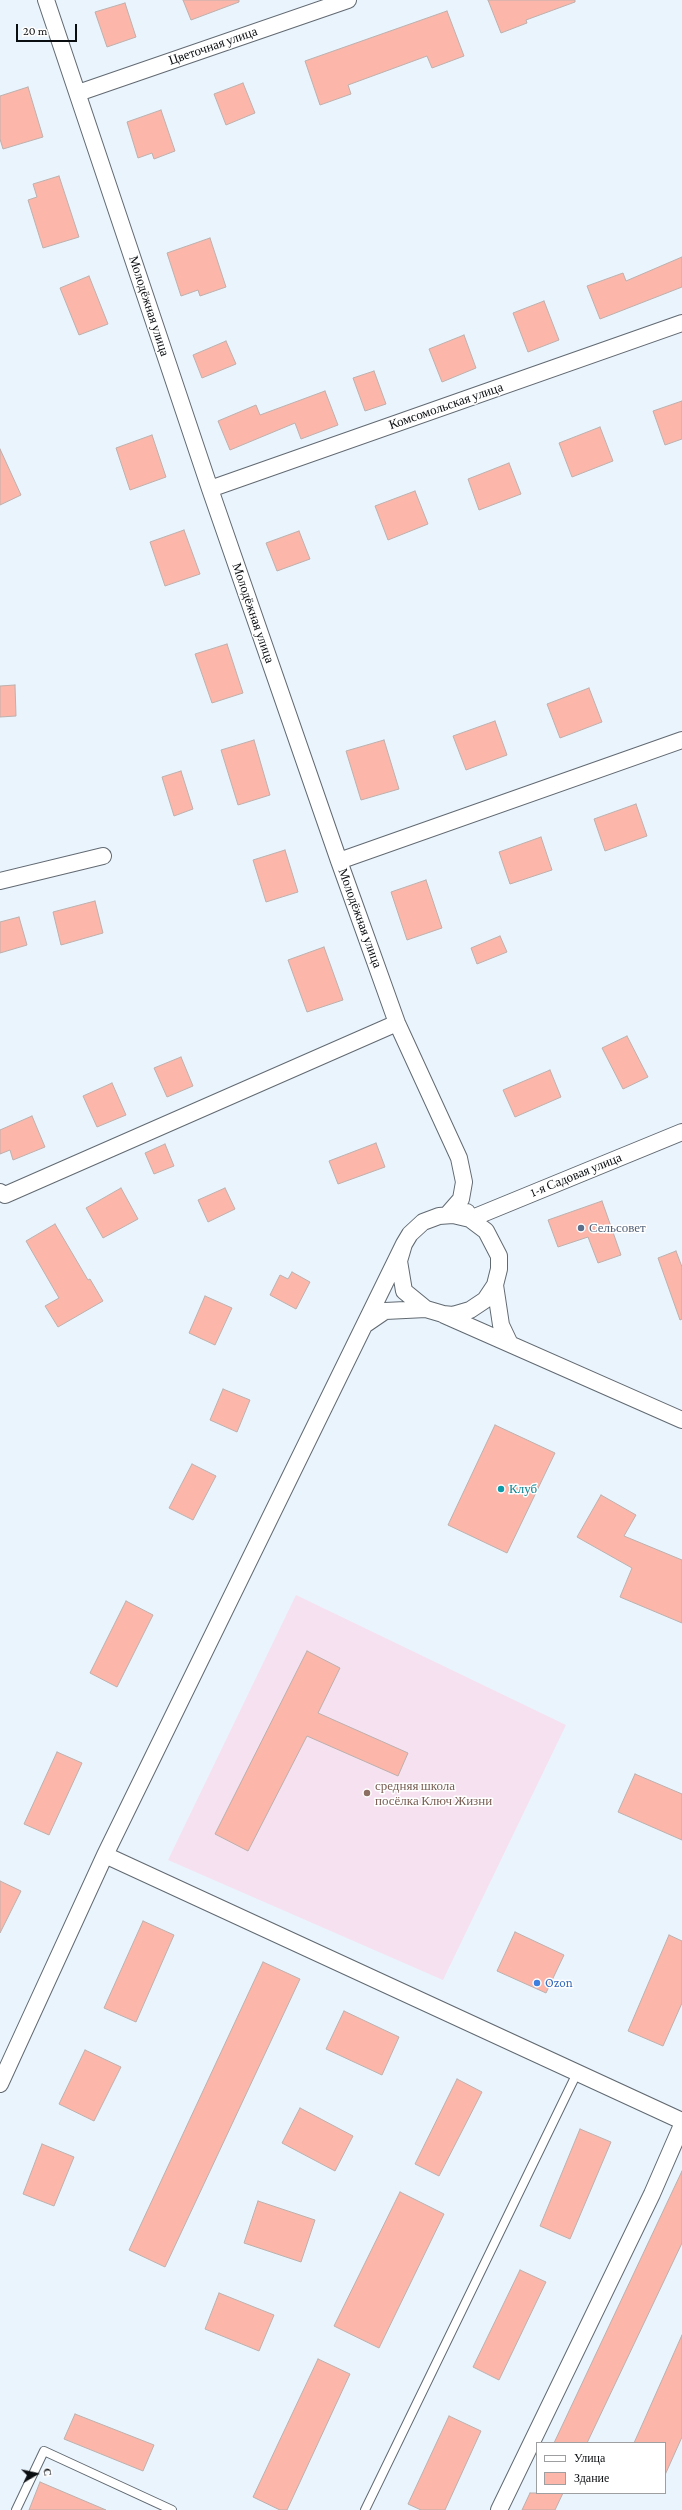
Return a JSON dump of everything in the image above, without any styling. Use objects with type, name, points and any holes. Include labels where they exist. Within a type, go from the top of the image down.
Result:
[{"type":"street","name":"Молодёжная улица","points":[[46,0],[210,489],[339,861],[397,1023],[459,1158],[464,1182],[461,1199],[447,1215]]},
{"type":"street","name":"Цветочная улица","points":[[78,93],[348,0]]},
{"type":"street","name":"Комсомольская улица","points":[[210,489],[682,323]]},
{"type":"street","points":[[339,861],[682,740]]},
{"type":"street","points":[[0,881],[103,856]]},
{"type":"street","points":[[0,1192],[5,1196],[397,1023]]},
{"type":"street","name":"1-я Садовая улица","points":[[470,1219],[682,1132]]},
{"type":"street","points":[[464,1182],[464,1205],[470,1219]]},
{"type":"street","points":[[0,2084],[105,1855],[404,1244],[410,1234],[423,1222],[447,1215],[470,1219],[486,1231],[499,1256],[499,1269],[495,1285],[485,1300],[470,1310],[454,1315],[443,1314]]},
{"type":"street","points":[[404,1244],[400,1261],[404,1291],[426,1309]]},
{"type":"street","points":[[495,1285],[501,1325],[510,1344]]},
{"type":"street","points":[[364,1325],[385,1312],[426,1309],[443,1314],[682,1420]]},
{"type":"street","points":[[105,1855],[682,2121]]},
{"type":"street","points":[[499,2510],[652,2194],[682,2125]]},
{"type":"lane","points":[[365,2510],[577,2073]]},
{"type":"lane","points":[[16,2510],[44,2451],[172,2510]]},
{"type":"shaded area","name":"средняя школа посёлка Ключ Жизни","points":[[296,1595],[566,1725],[443,1980],[168,1860]]},
{"type":"building","points":[[183,0],[239,0],[239,2],[191,20]]},
{"type":"building","points":[[488,0],[575,0],[575,2],[526,20],[527,23],[501,33]]},
{"type":"building","points":[[125,3],[136,37],[107,47],[95,12]]},
{"type":"building","points":[[447,11],[464,56],[432,68],[427,56],[348,85],[351,94],[320,105],[305,61]]},
{"type":"building","points":[[243,83],[255,113],[226,125],[214,94]]},
{"type":"building","points":[[28,87],[43,137],[3,149],[0,139],[0,96]]},
{"type":"building","points":[[161,110],[175,151],[154,159],[152,153],[138,158],[127,122]]},
{"type":"building","points":[[59,176],[79,237],[43,248],[28,200],[37,197],[33,184]]},
{"type":"building","points":[[210,238],[226,287],[200,296],[198,290],[181,296],[167,253]]},
{"type":"building","points":[[682,257],[682,287],[600,319],[587,286],[623,273],[626,281]]},
{"type":"building","points":[[89,276],[108,324],[79,335],[60,288]]},
{"type":"building","points":[[544,301],[559,340],[528,352],[513,313]]},
{"type":"building","points":[[464,335],[476,368],[442,382],[429,349]]},
{"type":"building","points":[[226,341],[236,364],[202,378],[193,355]]},
{"type":"building","points":[[374,371],[386,404],[365,411],[353,378]]},
{"type":"building","points":[[325,391],[338,425],[301,439],[295,423],[230,450],[218,421],[256,405],[260,415]]},
{"type":"building","points":[[682,401],[682,439],[665,445],[653,411]]},
{"type":"building","points":[[600,427],[613,461],[572,477],[559,443]]},
{"type":"building","points":[[152,435],[166,477],[130,490],[116,448]]},
{"type":"building","points":[[0,449],[21,495],[0,505]]},
{"type":"building","points":[[509,463],[521,494],[479,510],[468,479]]},
{"type":"building","points":[[415,491],[428,524],[388,540],[375,506]]},
{"type":"building","points":[[184,530],[200,574],[165,586],[150,542]]},
{"type":"building","points":[[299,531],[310,559],[277,571],[266,543]]},
{"type":"building","points":[[227,644],[243,693],[212,703],[195,654]]},
{"type":"building","points":[[15,685],[16,716],[0,717],[0,686]]},
{"type":"building","points":[[589,688],[602,722],[560,738],[547,704]]},
{"type":"building","points":[[495,721],[507,755],[466,770],[453,736]]},
{"type":"building","points":[[254,740],[270,795],[238,805],[221,750]]},
{"type":"building","points":[[384,740],[399,789],[361,800],[346,751]]},
{"type":"building","points":[[181,771],[193,809],[174,816],[162,777]]},
{"type":"building","points":[[636,804],[647,836],[605,851],[594,819]]},
{"type":"building","points":[[541,837],[552,870],[510,884],[499,852]]},
{"type":"building","points":[[285,850],[298,892],[266,902],[253,860]]},
{"type":"building","points":[[426,880],[442,928],[407,940],[391,892]]},
{"type":"building","points":[[95,901],[103,933],[61,945],[53,912]]},
{"type":"building","points":[[19,917],[27,945],[0,953],[0,922]]},
{"type":"building","points":[[500,936],[507,952],[477,964],[471,948]]},
{"type":"building","points":[[324,947],[343,1000],[307,1012],[288,960]]},
{"type":"building","points":[[627,1036],[648,1077],[623,1089],[602,1048]]},
{"type":"building","points":[[181,1057],[193,1086],[167,1097],[154,1068]]},
{"type":"building","points":[[550,1070],[561,1097],[515,1117],[503,1090]]},
{"type":"building","points":[[112,1083],[126,1115],[97,1127],[83,1096]]},
{"type":"building","points":[[32,1116],[45,1147],[13,1160],[10,1150],[0,1154],[0,1130]]},
{"type":"building","points":[[376,1143],[385,1167],[338,1184],[329,1161]]},
{"type":"building","points":[[165,1144],[174,1166],[154,1174],[145,1153]]},
{"type":"building","points":[[121,1188],[138,1219],[103,1238],[86,1208]]},
{"type":"building","points":[[225,1188],[235,1209],[208,1222],[198,1200]]},
{"type":"building","name":"Сельсовет","points":[[602,1201],[621,1255],[598,1263],[588,1237],[558,1247],[548,1220]]},
{"type":"building","points":[[55,1224],[88,1280],[90,1279],[103,1301],[58,1327],[45,1306],[59,1298],[26,1241]]},
{"type":"building","points":[[676,1251],[682,1267],[682,1319],[680,1320],[658,1258]]},
{"type":"building","points":[[292,1272],[310,1282],[296,1309],[270,1295],[280,1275],[288,1279]]},
{"type":"building","points":[[205,1296],[232,1308],[215,1345],[189,1333]]},
{"type":"building","points":[[223,1389],[250,1400],[237,1432],[210,1420]]},
{"type":"building","name":"Клуб","points":[[495,1425],[555,1453],[507,1553],[448,1525]]},
{"type":"building","points":[[192,1464],[216,1476],[193,1520],[169,1508]]},
{"type":"building","points":[[601,1495],[636,1515],[624,1536],[682,1560],[682,1623],[620,1597],[632,1568],[577,1537]]},
{"type":"building","points":[[126,1601],[153,1615],[117,1687],[90,1673]]},
{"type":"building","points":[[307,1651],[340,1668],[318,1713],[408,1753],[398,1776],[307,1736],[248,1851],[215,1834]]},
{"type":"building","points":[[57,1752],[82,1763],[49,1835],[24,1824]]},
{"type":"building","points":[[635,1774],[682,1794],[682,1840],[618,1812]]},
{"type":"building","points":[[0,1881],[21,1891],[0,1933]]},
{"type":"building","points":[[143,1921],[174,1935],[136,2022],[104,2008]]},
{"type":"building","points":[[515,1932],[564,1955],[546,1993],[497,1971]]},
{"type":"building","points":[[669,1935],[682,1941],[682,2003],[663,2046],[628,2031]]},
{"type":"building","points":[[263,1962],[300,1979],[165,2267],[129,2250]]},
{"type":"building","points":[[344,2011],[399,2037],[382,2075],[326,2049]]},
{"type":"building","points":[[85,2050],[121,2067],[94,2121],[59,2104]]},
{"type":"building","points":[[457,2079],[482,2092],[439,2176],[415,2164]]},
{"type":"building","points":[[300,2108],[353,2136],[335,2171],[282,2143]]},
{"type":"building","points":[[580,2129],[611,2142],[570,2239],[540,2226]]},
{"type":"building","points":[[42,2144],[74,2157],[54,2206],[23,2194]]},
{"type":"building","points":[[682,2171],[682,2243],[587,2442],[554,2442]]},
{"type":"building","points":[[400,2192],[444,2214],[379,2348],[334,2326]]},
{"type":"building","points":[[258,2201],[315,2220],[301,2262],[244,2243]]},
{"type":"building","points":[[520,2270],[546,2282],[499,2380],[473,2367]]},
{"type":"building","points":[[219,2293],[274,2315],[259,2351],[205,2329]]},
{"type":"building","points":[[682,2335],[682,2437],[666,2473],[666,2442],[634,2442]]},
{"type":"building","points":[[318,2359],[350,2374],[287,2510],[280,2510],[253,2497]]},
{"type":"building","points":[[75,2414],[154,2445],[143,2471],[64,2439]]},
{"type":"building","points":[[449,2416],[481,2431],[445,2510],[421,2510],[408,2504]]},
{"type":"building","points":[[40,2482],[106,2510],[29,2510]]},
{"type":"building","points":[[530,2493],[563,2494],[555,2510],[522,2510]]},
{"type":"place","name":"Сельсовет","points":[[581,1228]]},
{"type":"place","name":"Клуб","points":[[501,1489]]},
{"type":"place","name":"средняя школа посёлка Ключ Жизни","points":[[367,1793]]},
{"type":"place","name":"Ozon","points":[[537,1983]]}]
